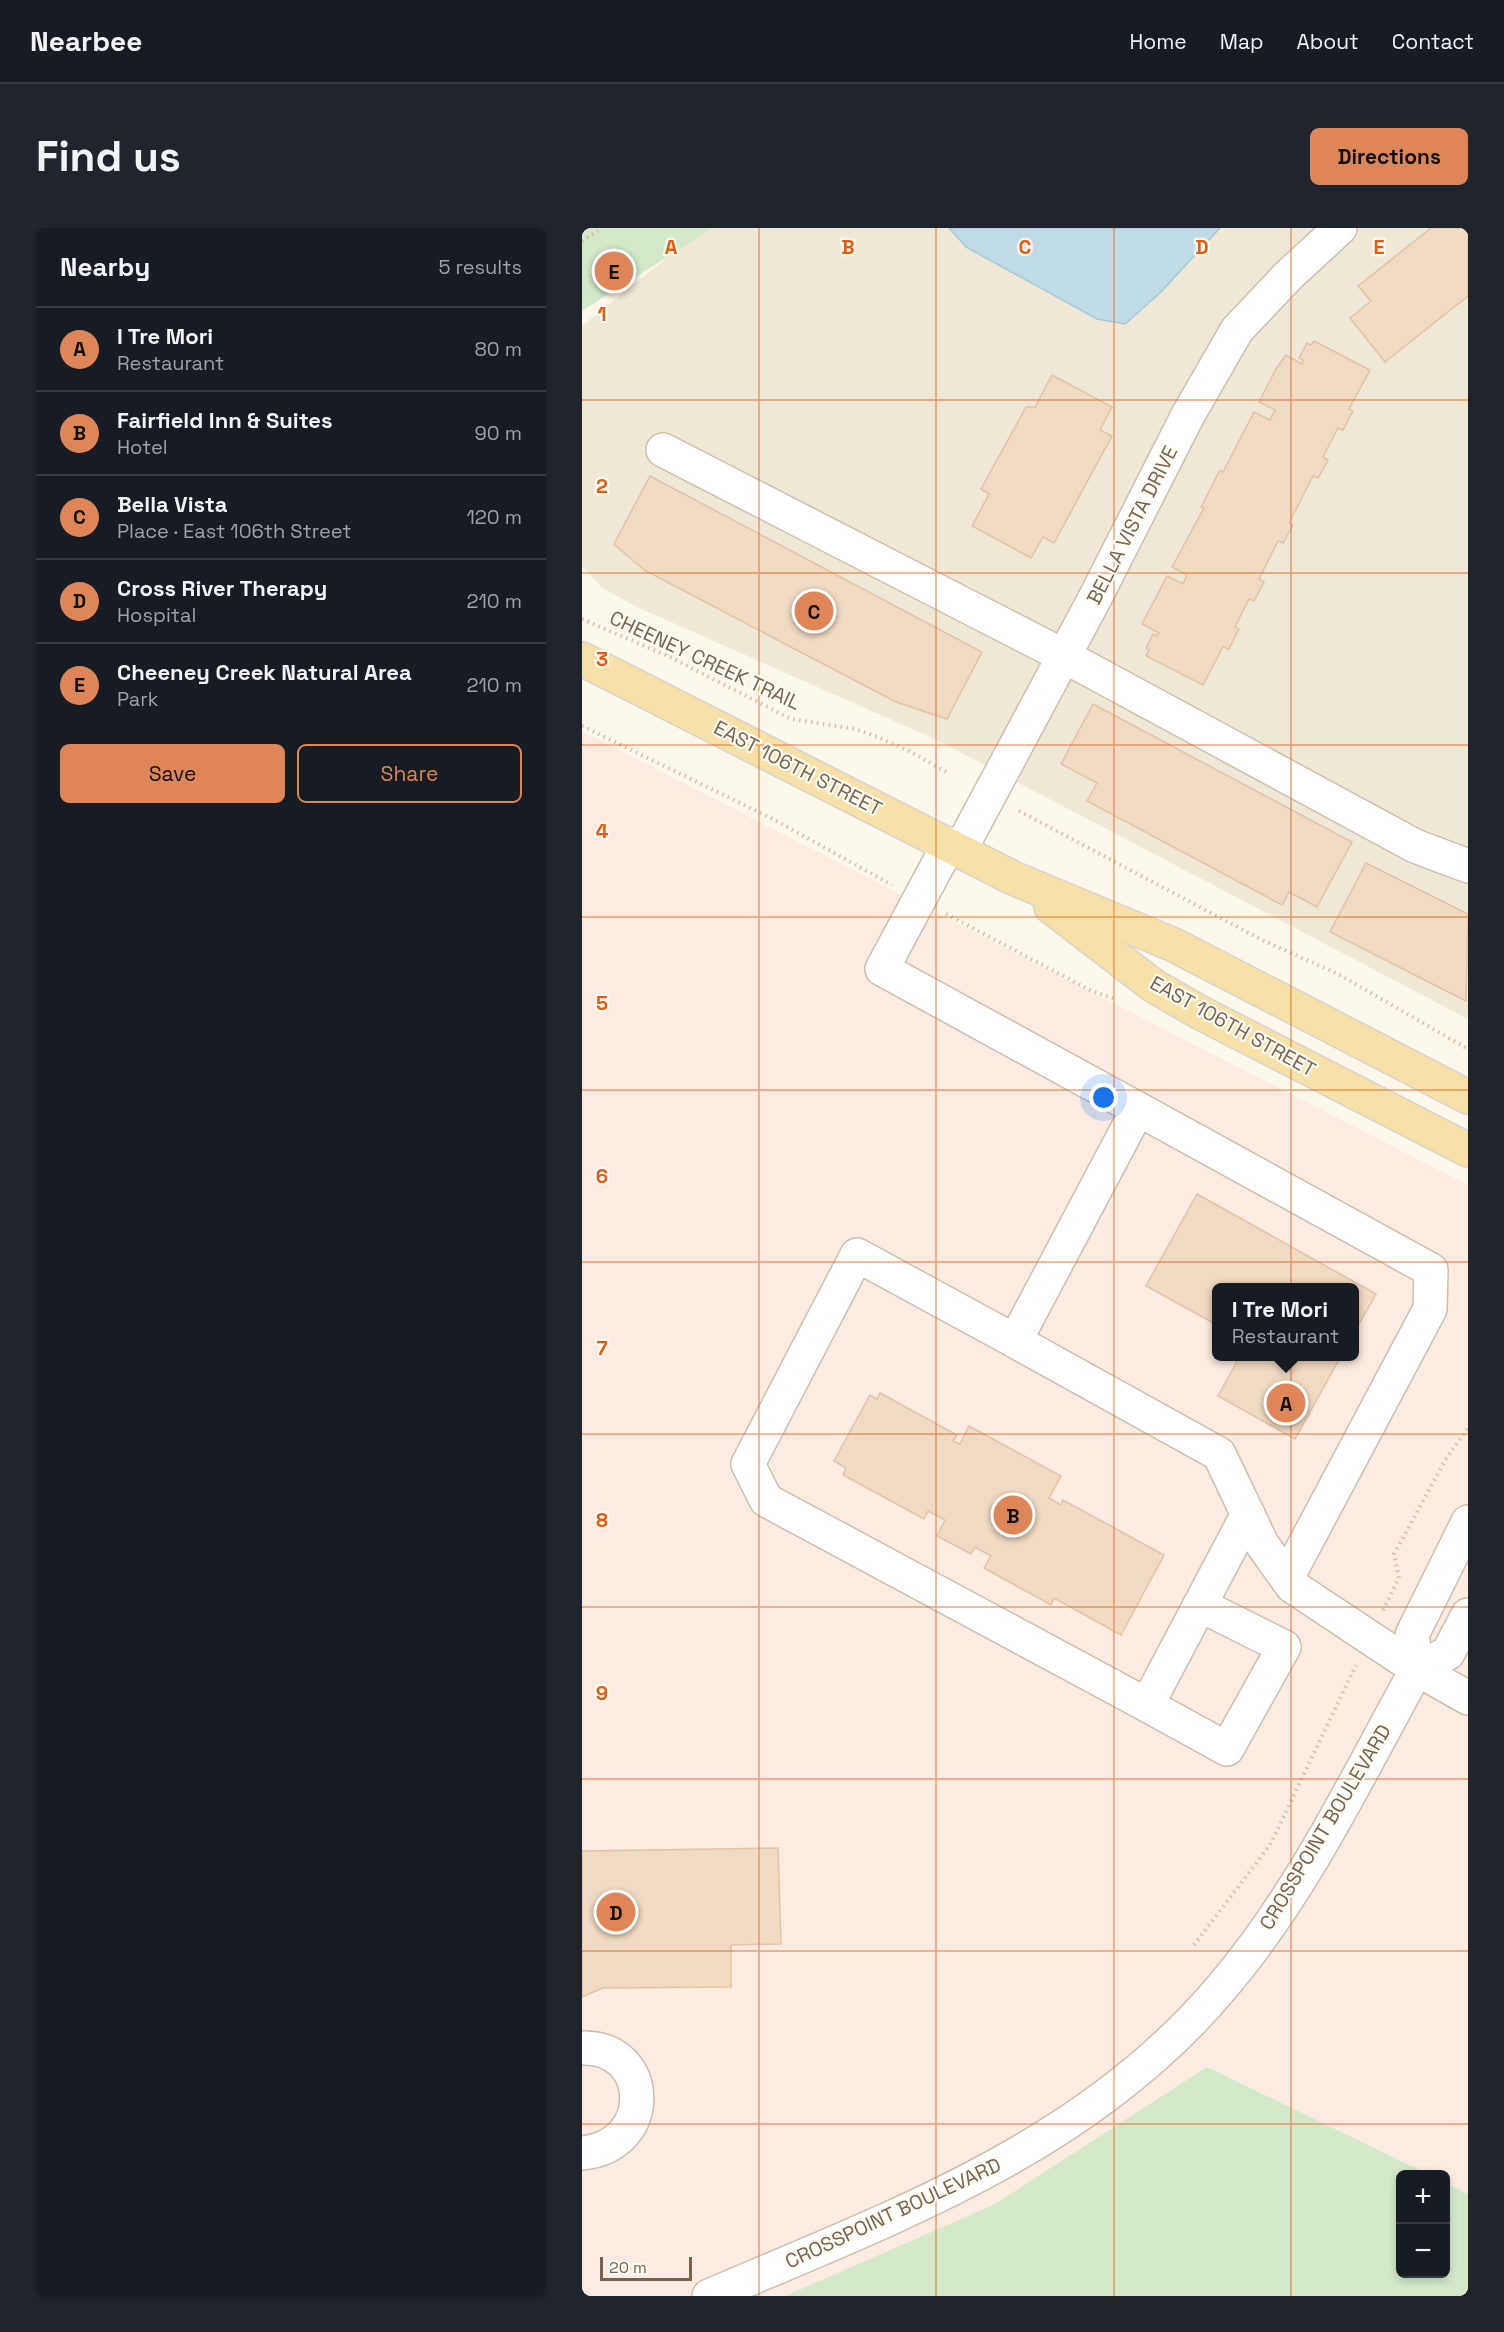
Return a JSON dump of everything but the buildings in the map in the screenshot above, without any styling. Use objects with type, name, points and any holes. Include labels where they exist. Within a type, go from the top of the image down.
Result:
[{"type":"main road","name":"EAST 106TH STREET","points":[[582,659],[1013,878],[1174,945],[1468,1097]]},
{"type":"main road","name":"EAST 106TH STREET","points":[[1013,878],[1154,986],[1199,1012],[1468,1150]]},
{"type":"street","name":"BELLA VISTA DRIVE","points":[[1138,1109],[882,969],[1064,656],[1188,415],[1237,330],[1288,276],[1340,228]]},
{"type":"street","points":[[663,450],[1064,656],[1415,846],[1468,866]]},
{"type":"street","points":[[1015,1341],[1138,1109],[1431,1270],[1430,1309],[1287,1578]]},
{"type":"street","points":[[1200,1605],[1284,1647],[1227,1749],[766,1500],[748,1464],[857,1255],[1219,1454],[1262,1544],[1292,1586],[1417,1669],[1468,1698]]},
{"type":"street","points":[[1147,1705],[1248,1514]]},
{"type":"street","points":[[1417,1669],[1412,1635],[1468,1522]]},
{"type":"street","points":[[1417,1669],[1448,1653],[1468,1616]]},
{"type":"street","name":"CROSSPOINT BOULEVARD","points":[[710,2296],[923,2204],[995,2168],[1052,2135],[1165,2049],[1222,1987],[1278,1914],[1417,1669]]},
{"type":"street","points":[[582,2048],[598,2049],[621,2061],[635,2083],[638,2097],[634,2119],[622,2138],[597,2152],[582,2153]]},
{"type":"path","points":[[582,241],[602,228]]},
{"type":"path","name":"CHEENEY CREEK TRAIL","points":[[582,619],[670,657],[791,719],[855,729],[909,750],[950,774]]},
{"type":"path","points":[[582,726],[773,819]]},
{"type":"path","points":[[1019,811],[1262,940],[1338,974],[1468,1049]]},
{"type":"path","points":[[1194,1945],[1270,1845],[1399,1578],[1394,1554],[1446,1459],[1468,1428]]},
{"type":"shaded area","points":[[704,228],[1468,228],[1468,1019],[937,740],[637,607],[602,588],[582,566],[582,326]]},
{"type":"shaded area","points":[[582,731],[1468,1185],[1468,2194],[1450,2185],[1450,2170],[1420,2170],[1207,2067],[993,2205],[785,2296],[582,2296]]},
{"type":"green space","points":[[586,228],[713,228],[582,311],[582,230]]},
{"type":"green space","points":[[1207,2067],[1420,2170],[1396,2170],[1396,2278],[1450,2278],[1450,2185],[1468,2194],[1468,2296],[785,2296],[993,2205]]},
{"type":"water","points":[[949,228],[1220,228],[1160,293],[1125,324],[1097,319],[966,247]]},
{"type":"place","name":"Cheeney Creek Natural Area","points":[[614,271]]},
{"type":"place","name":"Bella Vista","points":[[814,611]]},
{"type":"place","name":"I Tre Mori","points":[[1286,1403]]},
{"type":"place","name":"Fairfield Inn & Suites","points":[[1013,1515]]},
{"type":"place","name":"Cross River Therapy","points":[[616,1912]]}]
